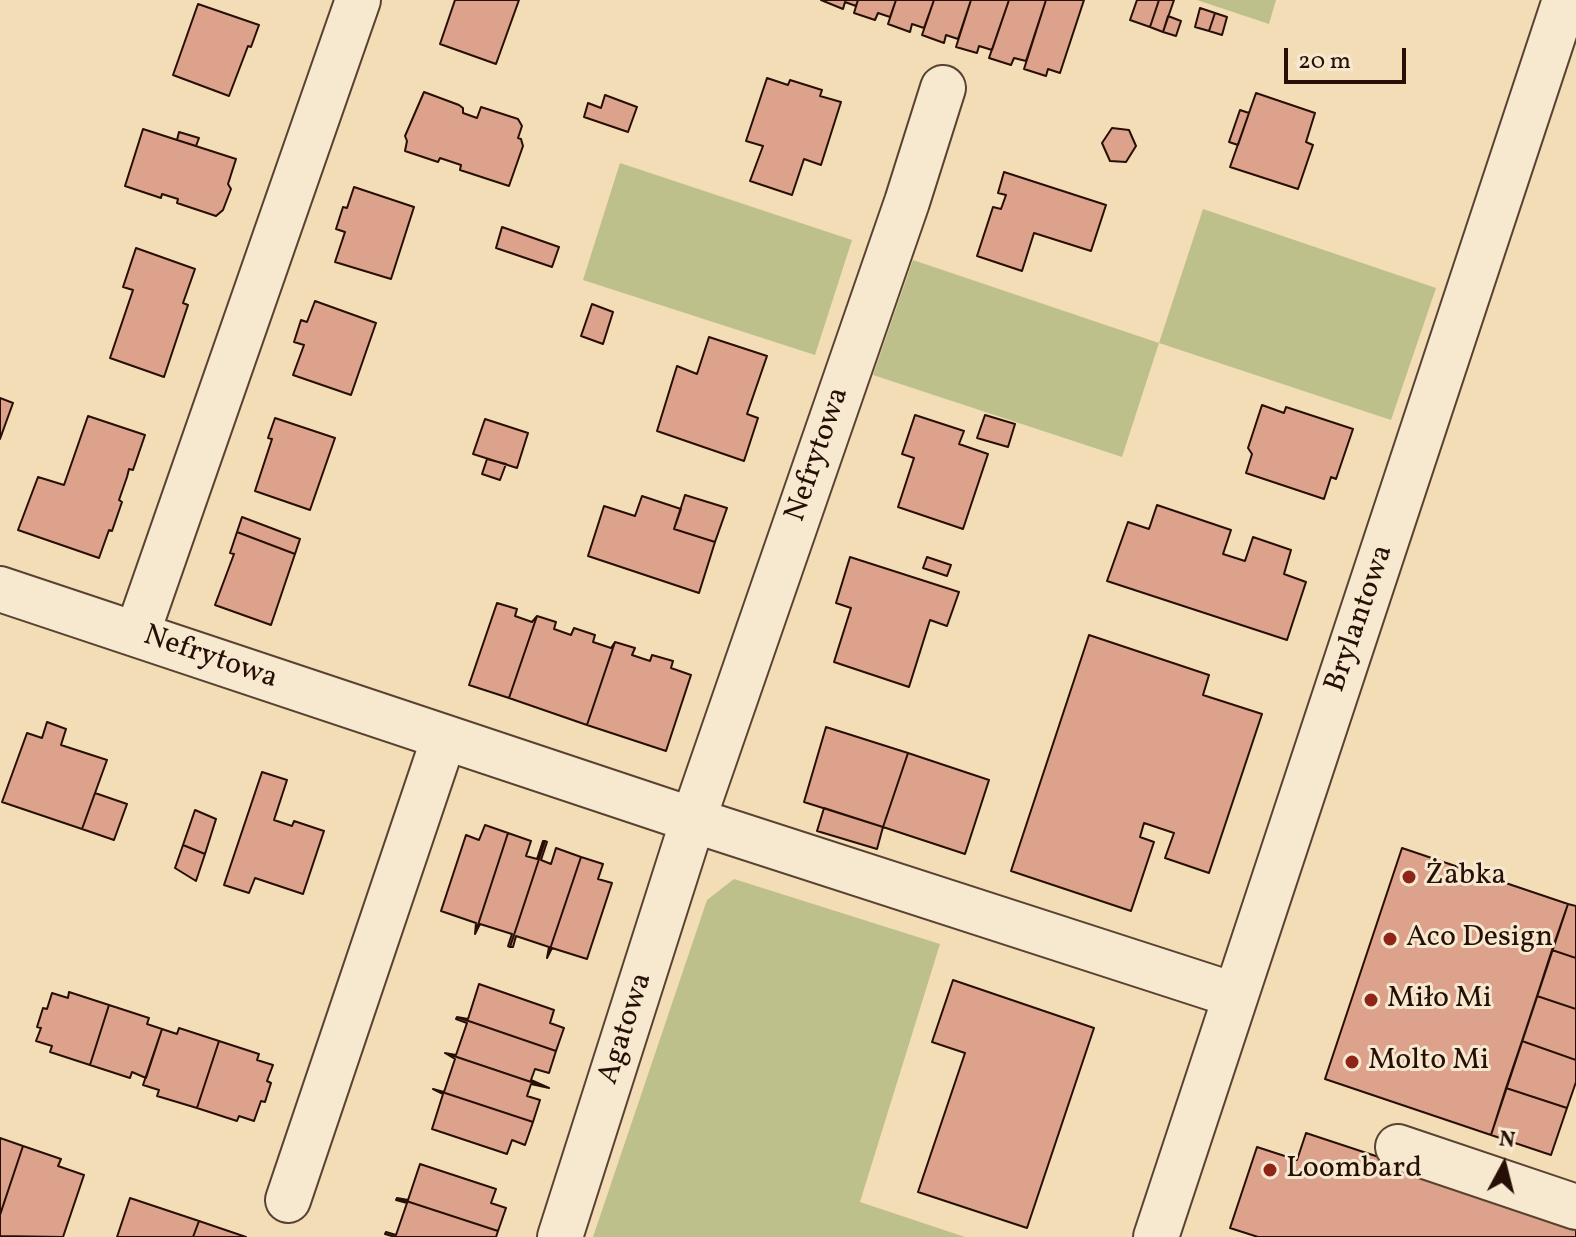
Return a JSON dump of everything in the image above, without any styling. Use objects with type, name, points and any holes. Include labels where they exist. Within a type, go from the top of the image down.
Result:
[{"type":"street","points":[[137,634],[358,0]]},
{"type":"street","name":"Brylantowa","points":[[1156,1237],[1565,0]]},
{"type":"street","name":"Nefrytowa","points":[[693,820],[907,202],[943,88]]},
{"type":"street","name":"Nefrytowa","points":[[0,589],[693,820],[1234,995]]},
{"type":"street","points":[[288,1200],[444,738]]},
{"type":"street","name":"Agatowa","points":[[560,1237],[693,820]]},
{"type":"street","points":[[1398,1147],[1576,1207]]},
{"type":"green space","points":[[1197,0],[1276,0],[1269,24]]},
{"type":"green space","points":[[620,163],[852,240],[815,355],[583,280]]},
{"type":"green space","points":[[1203,209],[1436,288],[1391,420],[1159,343]]},
{"type":"green space","points":[[913,260],[1159,343],[1122,457],[873,375]]},
{"type":"green space","points":[[734,879],[940,944],[860,1202],[965,1237],[593,1237],[707,900]]},
{"type":"building","points":[[455,0],[519,0],[496,64],[440,44]]},
{"type":"building","points":[[821,0],[858,0],[856,6],[845,2],[843,9]]},
{"type":"building","points":[[858,0],[896,0],[890,17],[878,13],[875,20],[854,13]]},
{"type":"building","points":[[896,0],[934,0],[924,28],[912,24],[910,32],[888,24]]},
{"type":"building","points":[[934,0],[971,0],[958,39],[946,35],[944,43],[922,35]]},
{"type":"building","points":[[971,0],[1009,0],[992,50],[979,46],[977,53],[956,47]]},
{"type":"building","points":[[1009,0],[1046,0],[1026,61],[1014,58],[1011,65],[989,58]]},
{"type":"building","points":[[1046,0],[1084,0],[1060,73],[1048,69],[1046,76],[1024,69]]},
{"type":"building","points":[[1137,0],[1159,0],[1150,27],[1130,20]]},
{"type":"building","points":[[1159,0],[1174,0],[1163,32],[1150,27]]},
{"type":"building","points":[[198,4],[259,25],[229,96],[173,75]]},
{"type":"building","points":[[1200,8],[1215,13],[1209,31],[1195,27]]},
{"type":"building","points":[[1215,13],[1227,17],[1222,35],[1209,31]]},
{"type":"building","points":[[1168,16],[1181,21],[1176,36],[1163,32]]},
{"type":"building","points":[[767,78],[788,85],[790,80],[822,90],[820,96],[841,102],[821,165],[804,159],[792,195],[750,181],[763,146],[746,141]]},
{"type":"building","points":[[424,92],[459,105],[463,113],[477,118],[481,107],[518,119],[522,126],[518,138],[523,146],[509,186],[460,170],[461,165],[440,158],[438,162],[405,151],[405,136]]},
{"type":"building","points":[[1256,93],[1315,113],[1306,142],[1313,145],[1298,189],[1230,167]]},
{"type":"building","points":[[605,95],[637,107],[628,132],[584,117],[588,103],[601,108]]},
{"type":"building","points":[[1240,110],[1249,113],[1238,145],[1229,142]]},
{"type":"building","points":[[1112,128],[1129,130],[1136,146],[1126,162],[1110,161],[1102,143]]},
{"type":"building","points":[[143,129],[236,159],[228,184],[231,189],[223,210],[216,216],[177,203],[178,199],[162,194],[161,198],[125,186]]},
{"type":"building","points":[[179,132],[199,138],[196,146],[177,140]]},
{"type":"building","points":[[1004,172],[1106,205],[1091,251],[1034,233],[1022,271],[977,256],[993,207],[1001,209],[1006,195],[998,193]]},
{"type":"building","points":[[354,187],[414,207],[391,279],[335,262],[345,232],[336,229]]},
{"type":"building","points":[[502,227],[559,247],[552,267],[496,248]]},
{"type":"building","points":[[136,248],[195,269],[183,303],[188,305],[164,377],[110,358],[133,290],[123,287]]},
{"type":"building","points":[[315,301],[376,323],[351,395],[293,375],[304,345],[294,342],[301,320],[307,322]]},
{"type":"building","points":[[592,304],[613,312],[603,344],[581,336]]},
{"type":"building","points":[[709,337],[767,356],[747,414],[758,418],[744,461],[657,431],[677,366],[697,374]]},
{"type":"building","points":[[0,398],[13,403],[0,439]]},
{"type":"building","points":[[1262,405],[1284,413],[1286,407],[1353,429],[1336,479],[1331,477],[1324,499],[1246,473],[1252,454],[1248,448]]},
{"type":"building","points":[[915,415],[964,431],[959,444],[988,454],[963,529],[898,507],[914,458],[902,454]]},
{"type":"building","points":[[985,415],[1015,424],[1008,447],[977,438]]},
{"type":"building","points":[[88,416],[145,435],[133,470],[129,469],[119,500],[122,502],[99,558],[18,530],[38,477],[64,485]]},
{"type":"building","points":[[275,418],[335,438],[310,510],[255,491],[272,439],[268,438]]},
{"type":"building","points":[[485,419],[528,433],[517,468],[473,454]]},
{"type":"building","points":[[487,459],[506,464],[500,480],[482,474]]},
{"type":"building","points":[[685,495],[727,508],[715,542],[674,529]]},
{"type":"building","points":[[642,496],[681,509],[674,529],[715,542],[699,593],[588,556],[604,506],[635,516]]},
{"type":"building","points":[[1157,505],[1231,530],[1223,554],[1245,561],[1253,537],[1291,550],[1284,574],[1306,582],[1287,640],[1107,581],[1128,522],[1149,529]]},
{"type":"building","points":[[242,517],[300,539],[295,554],[237,532]]},
{"type":"building","points":[[237,532],[295,554],[271,625],[215,605],[234,554],[230,553]]},
{"type":"building","points":[[850,557],[959,592],[947,626],[930,620],[909,687],[834,662],[851,608],[836,603]]},
{"type":"building","points":[[927,557],[951,565],[947,576],[923,568]]},
{"type":"building","points":[[497,603],[517,609],[515,616],[532,622],[537,616],[509,698],[469,685]]},
{"type":"building","points":[[537,616],[556,622],[554,629],[571,635],[574,628],[595,635],[593,642],[611,648],[615,642],[587,725],[509,698]]},
{"type":"building","points":[[1089,635],[1209,675],[1203,695],[1262,714],[1209,873],[1165,858],[1174,833],[1144,823],[1140,837],[1154,842],[1131,911],[1011,871]]},
{"type":"building","points":[[615,642],[635,648],[632,655],[650,661],[652,655],[673,661],[671,668],[691,675],[666,751],[587,725]]},
{"type":"building","points":[[47,722],[66,729],[61,745],[107,760],[82,829],[2,802],[27,733],[42,738]]},
{"type":"building","points":[[826,727],[908,753],[883,827],[804,802]]},
{"type":"building","points":[[908,753],[989,780],[965,854],[883,827]]},
{"type":"building","points":[[262,772],[287,780],[274,820],[292,826],[294,821],[324,831],[303,894],[255,878],[249,893],[224,885]]},
{"type":"building","points":[[95,793],[127,804],[114,840],[82,829]]},
{"type":"building","points":[[824,808],[883,827],[877,849],[817,831]]},
{"type":"building","points":[[195,810],[216,819],[205,854],[183,845]]},
{"type":"building","points":[[485,825],[508,833],[475,934],[476,923],[441,911],[466,835],[479,840]]},
{"type":"building","points":[[508,833],[531,841],[526,856],[537,859],[545,841],[510,947],[512,934],[480,924],[475,934]]},
{"type":"building","points":[[545,841],[541,860],[551,864],[556,848],[581,857],[547,958],[549,947],[516,936],[513,947],[510,947]]},
{"type":"building","points":[[183,845],[205,854],[196,881],[175,868]]},
{"type":"building","points":[[1402,848],[1568,904],[1491,1135],[1325,1079]]},
{"type":"building","points":[[581,857],[603,864],[598,879],[612,883],[587,959],[552,948],[547,958]]},
{"type":"building","points":[[1568,904],[1576,906],[1576,958],[1552,950]]},
{"type":"building","points":[[1552,950],[1576,958],[1576,1009],[1537,996]]},
{"type":"building","points":[[953,980],[1094,1028],[1027,1228],[918,1192],[965,1053],[932,1042]]},
{"type":"building","points":[[479,984],[554,1010],[550,1023],[564,1028],[556,1051],[457,1017],[468,1019]]},
{"type":"building","points":[[69,992],[109,1005],[90,1065],[50,1052],[52,1046],[36,1041],[43,1008],[47,1009],[52,993],[68,998]]},
{"type":"building","points":[[1537,996],[1576,1009],[1576,1060],[1522,1041]]},
{"type":"building","points":[[109,1005],[149,1018],[147,1024],[162,1029],[146,1078],[132,1072],[130,1078],[90,1065]]},
{"type":"building","points":[[457,1017],[556,1051],[549,1073],[535,1069],[531,1080],[549,1088],[445,1053],[456,1055],[467,1023]]},
{"type":"building","points":[[179,1028],[219,1041],[197,1108],[157,1096],[159,1090],[143,1085],[162,1029],[177,1034]]},
{"type":"building","points":[[219,1041],[259,1054],[257,1060],[273,1065],[267,1081],[271,1083],[265,1102],[261,1101],[254,1121],[239,1116],[237,1121],[197,1108]]},
{"type":"building","points":[[1522,1041],[1576,1060],[1576,1082],[1567,1108],[1506,1088]]},
{"type":"building","points":[[445,1053],[549,1088],[531,1084],[527,1096],[540,1100],[533,1122],[433,1089],[444,1092],[455,1059]]},
{"type":"building","points":[[1506,1088],[1567,1108],[1551,1155],[1491,1135]]},
{"type":"building","points":[[433,1089],[533,1122],[525,1145],[512,1140],[507,1154],[432,1129],[443,1094]]},
{"type":"building","points":[[1306,1133],[1576,1222],[1576,1237],[1258,1237],[1230,1228],[1257,1147],[1297,1160]]},
{"type":"building","points":[[0,1138],[23,1146],[0,1215]]},
{"type":"building","points":[[23,1146],[61,1159],[58,1166],[84,1175],[63,1237],[0,1236],[0,1215]]},
{"type":"building","points":[[420,1164],[496,1189],[491,1203],[506,1208],[498,1231],[397,1198],[408,1200]]},
{"type":"building","points":[[130,1198],[199,1221],[193,1237],[117,1237]]},
{"type":"building","points":[[397,1198],[498,1231],[496,1237],[395,1237],[385,1234],[396,1235],[407,1203]]},
{"type":"building","points":[[199,1221],[246,1237],[193,1237]]},
{"type":"place","name":"Żabka","points":[[1409,877]]},
{"type":"place","name":"Aco Design","points":[[1390,939]]},
{"type":"place","name":"Miło Mi","points":[[1371,1000]]},
{"type":"place","name":"Molto Mi","points":[[1352,1062]]},
{"type":"place","name":"Loombard","points":[[1270,1170]]}]
